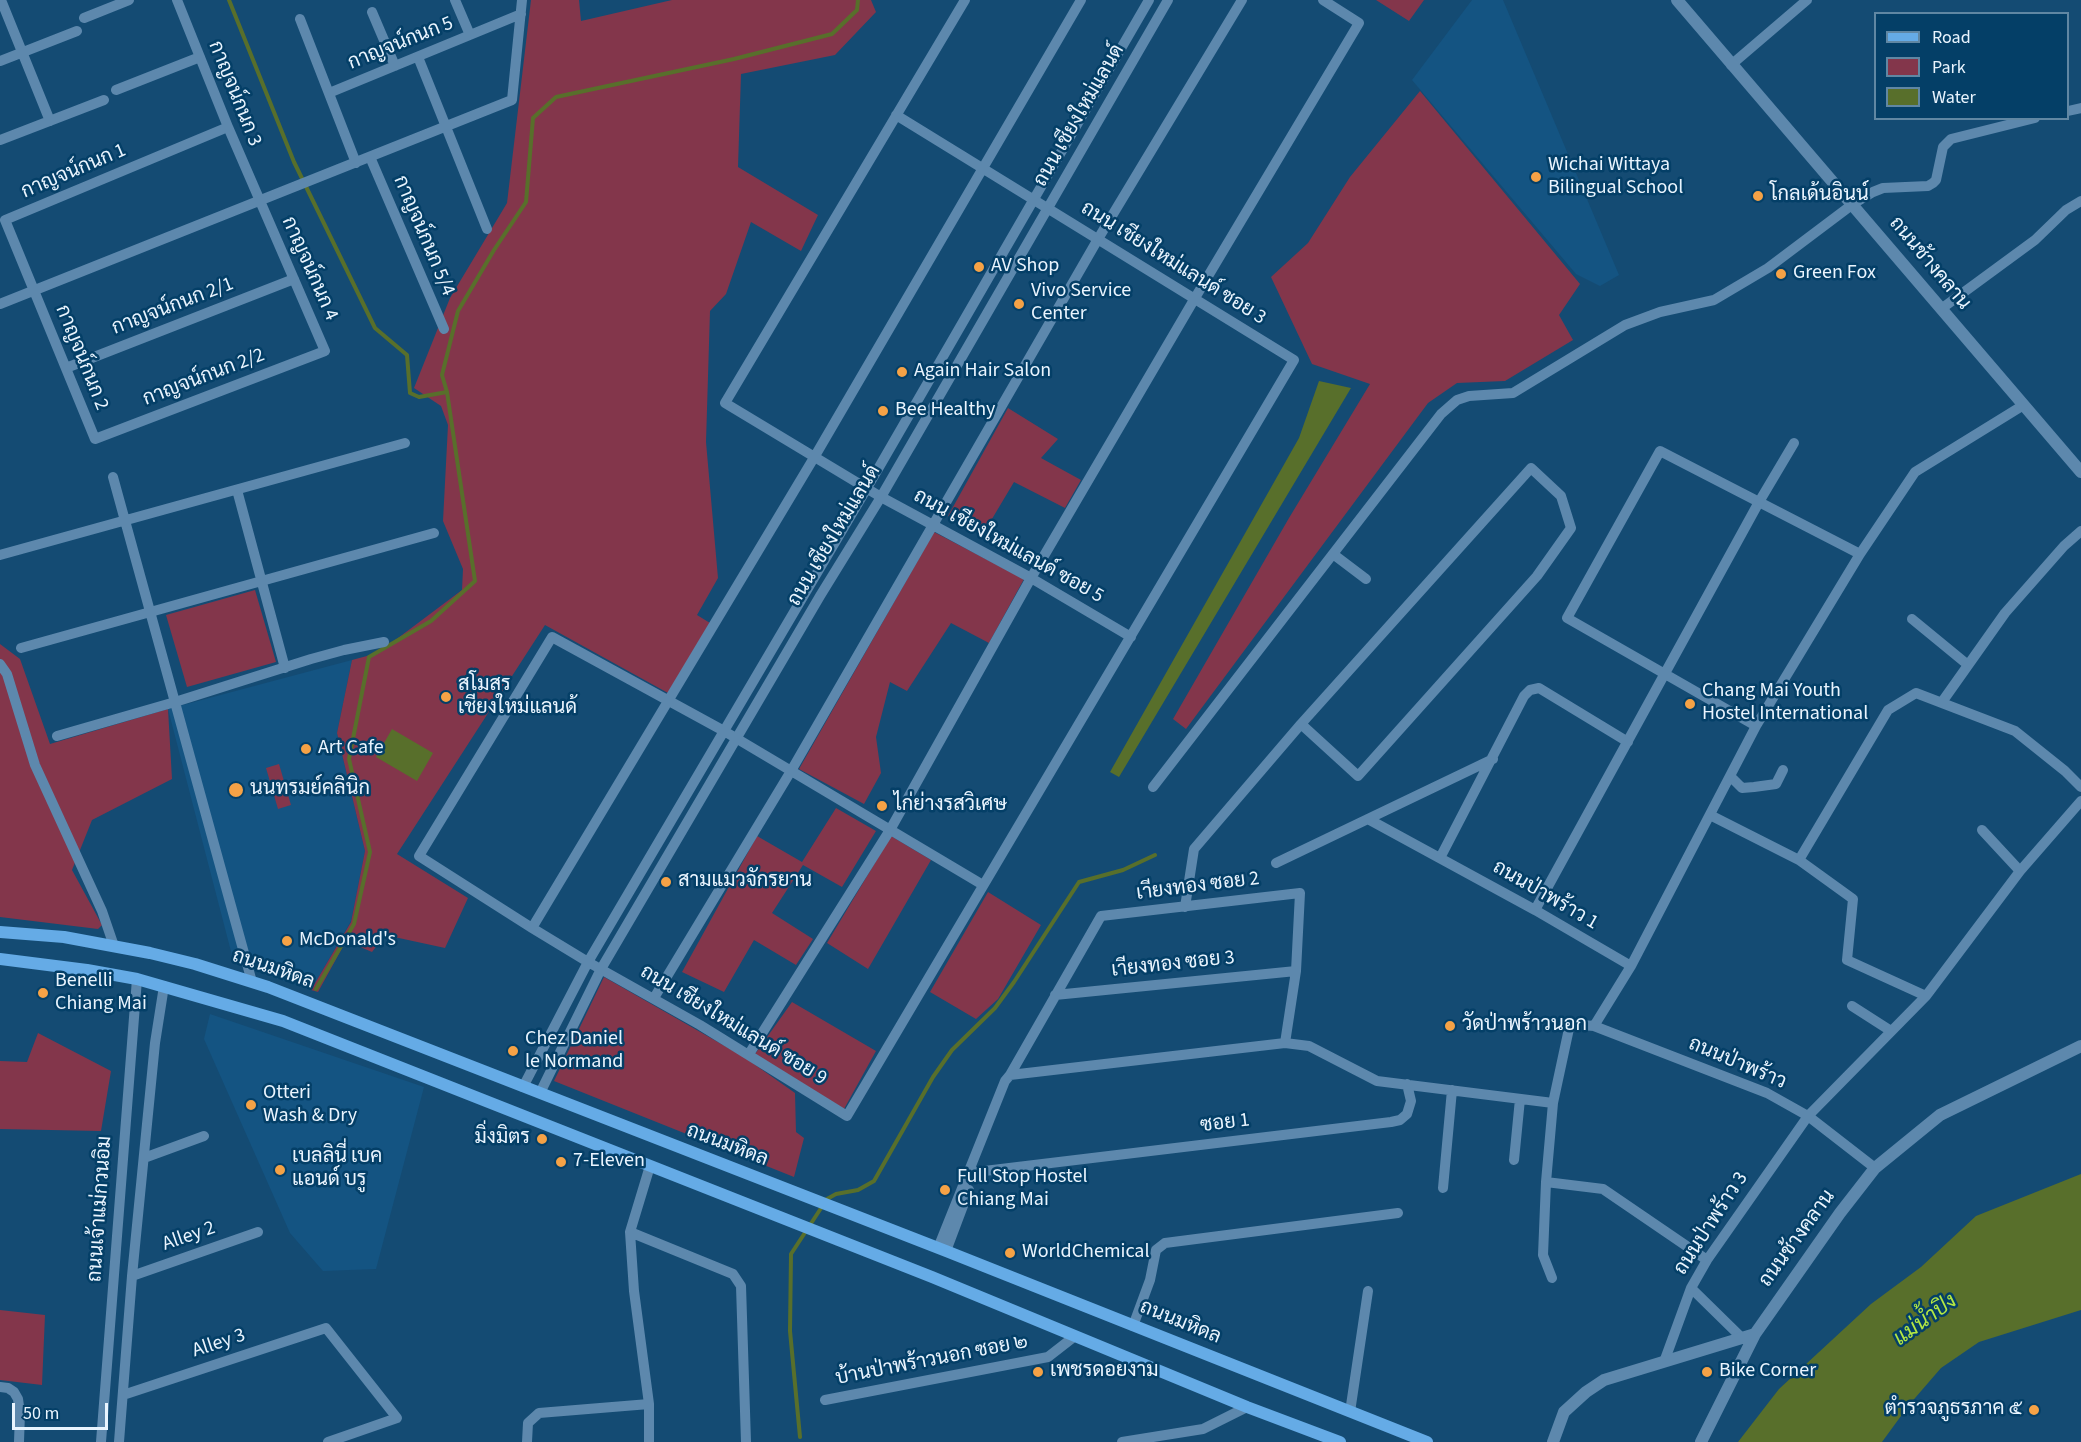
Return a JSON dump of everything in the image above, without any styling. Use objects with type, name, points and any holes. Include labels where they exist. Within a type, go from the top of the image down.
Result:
[{"type":"main road","name":"ถนนมหิดล","points":[[0,932],[64,938],[114,946],[195,964],[252,982],[942,1249],[1427,1442]]},
{"type":"main road","points":[[0,959],[137,979],[283,1021],[777,1215],[1247,1407],[1340,1442]]},
{"type":"street","points":[[1,0],[50,121]]},
{"type":"street","points":[[84,18],[129,0]]},
{"type":"street","name":"กาญจน์กนก 3","points":[[177,0],[259,201]]},
{"type":"street","points":[[455,0],[470,35]]},
{"type":"street","points":[[0,304],[512,100],[522,0]]},
{"type":"street","points":[[896,115],[964,0]]},
{"type":"street","points":[[532,928],[815,456],[1081,0]]},
{"type":"street","name":"ถนน เชียงใหม่แลนด์","points":[[523,1087],[588,962],[867,488],[1149,0]]},
{"type":"street","name":"ถนน เชียงใหม่แลนด์","points":[[540,1094],[600,969],[881,497],[1168,0]]},
{"type":"street","points":[[654,998],[791,771],[1098,239],[1242,0]]},
{"type":"street","points":[[749,1054],[890,831],[1031,578],[1359,24],[1323,0]]},
{"type":"street","name":"ถนนช้างคลาน","points":[[1677,0],[1853,204],[2022,406],[2081,472]]},
{"type":"street","points":[[1731,65],[1807,0]]},
{"type":"street","points":[[372,12],[395,66]]},
{"type":"street","name":"กาญจน์กนก 5","points":[[329,93],[521,14]]},
{"type":"street","points":[[300,19],[356,163]]},
{"type":"street","points":[[0,61],[77,31]]},
{"type":"street","points":[[116,90],[200,57]]},
{"type":"street","points":[[418,57],[487,229]]},
{"type":"street","points":[[0,140],[104,100]]},
{"type":"street","name":"ถนน เชียงใหม่แลนด์ ซอย 3","points":[[896,115],[1294,360],[1131,637]]},
{"type":"street","name":"ถนน เชียงใหม่แลนด์ ซอย 5","points":[[896,115],[725,403],[881,497],[1031,578],[1131,637]]},
{"type":"street","points":[[1153,787],[1441,414],[1457,400],[1469,396],[1513,393],[1625,325],[1660,312],[1714,300],[1768,268],[1853,204],[1882,188],[1928,186],[1933,183],[1936,180],[1943,147],[1951,139],[2027,120]]},
{"type":"street","name":"กาญจน์กนก 1","points":[[34,291],[5,220],[228,127]]},
{"type":"street","name":"กาญจน์กนก 5/4","points":[[370,157],[444,329]]},
{"type":"street","name":"กาญจน์กนก 4","points":[[259,201],[325,351]]},
{"type":"street","points":[[1941,309],[2035,240],[2066,210],[2081,201]]},
{"type":"street","name":"กาญจน์กนก 2/1","points":[[66,368],[294,279]]},
{"type":"street","name":"กาญจน์กนก 2","points":[[34,291],[95,439]]},
{"type":"street","name":"กาญจน์กนก 2/2","points":[[95,439],[325,351]]},
{"type":"street","points":[[1594,1026],[1631,966],[1756,726],[1860,554],[1915,472],[2022,406]]},
{"type":"street","points":[[0,555],[405,443]]},
{"type":"street","points":[[1535,910],[1759,502],[1794,443]]},
{"type":"street","points":[[1756,726],[1567,618],[1660,451],[1860,554]]},
{"type":"street","points":[[1185,907],[1194,849],[1301,724],[1531,468],[1561,496],[1570,528],[1537,576],[1358,776],[1301,724]]},
{"type":"street","points":[[112,477],[252,982]]},
{"type":"street","points":[[237,490],[285,668]]},
{"type":"street","points":[[1942,702],[2004,613],[2064,546],[2081,531]]},
{"type":"street","points":[[21,648],[434,532]]},
{"type":"street","points":[[1333,554],[1366,579]]},
{"type":"street","points":[[1912,619],[1968,665]]},
{"type":"street","name":"ถนน เชียงใหม่แลนด์ ซอย 9","points":[[667,701],[552,637],[419,856],[532,928],[749,1054],[847,1116],[983,885]]},
{"type":"street","points":[[667,701],[724,731],[983,885],[1131,637]]},
{"type":"street","points":[[57,736],[344,650],[384,642]]},
{"type":"street","points":[[0,664],[7,674],[35,765],[102,911],[114,946]]},
{"type":"street","points":[[1440,858],[1524,696],[1530,690],[1539,688],[1628,742]]},
{"type":"street","points":[[1799,860],[1887,710],[1916,693],[2015,731],[2065,771],[2081,787]]},
{"type":"street","points":[[1276,863],[1493,759]]},
{"type":"street","points":[[1730,776],[1742,788],[1754,787],[1776,784],[1783,770]]},
{"type":"street","name":"ถนนป่าพร้าว 3","points":[[1664,1362],[1691,1288],[1707,1260],[1808,1116],[1926,996],[2020,871],[2081,801]]},
{"type":"street","points":[[1710,815],[1799,860],[1853,899],[1847,960],[1926,996]]},
{"type":"street","name":"ถนนป่าพร้าว 1","points":[[1368,819],[1535,910],[1631,966]]},
{"type":"street","points":[[1982,830],[2020,871]]},
{"type":"street","name":"เาียงทอง ซอย 2","points":[[1055,995],[1101,916],[1300,893],[1296,971]]},
{"type":"street","points":[[1285,1043],[1296,971]]},
{"type":"street","name":"เาียงทอง ซอย 3","points":[[1055,995],[1296,971]]},
{"type":"street","name":"ถนนเจ้าแม่กวนอิม","points":[[101,1442],[137,979]]},
{"type":"street","points":[[119,1442],[132,1276],[155,1043],[164,986]]},
{"type":"street","points":[[942,1249],[1011,1082],[1011,1075],[1055,995]]},
{"type":"street","points":[[1852,1006],[1891,1031]]},
{"type":"street","name":"ถนนป่าพร้าว","points":[[1553,1103],[1570,1024],[1594,1026],[1767,1093],[1808,1116],[1875,1168]]},
{"type":"street","points":[[1011,1075],[1285,1043],[1309,1046],[1377,1081],[1553,1103],[1543,1255],[1552,1278]]},
{"type":"street","name":"ถนนช้างคลาน","points":[[1701,1442],[1755,1334],[1840,1213],[1875,1168],[1940,1115],[2081,1046]]},
{"type":"street","name":"ซอย 1","points":[[972,1172],[1391,1122],[1400,1120],[1407,1114],[1411,1101],[1407,1084]]},
{"type":"street","points":[[1443,1188],[1452,1090]]},
{"type":"street","points":[[1514,1160],[1520,1099]]},
{"type":"street","points":[[144,1158],[204,1136]]},
{"type":"street","points":[[649,1442],[649,1404],[634,1291],[630,1232],[650,1166]]},
{"type":"street","points":[[1546,1182],[1603,1189],[1707,1260]]},
{"type":"street","points":[[1133,1326],[1150,1280],[1156,1250],[1166,1243],[1398,1213]]},
{"type":"street","points":[[630,1232],[733,1274],[741,1286],[746,1442]]},
{"type":"street","name":"Alley 2","points":[[132,1276],[258,1233]]},
{"type":"street","points":[[1691,1288],[1742,1338]]},
{"type":"street","points":[[1350,1412],[1368,1291]]},
{"type":"street","name":"Alley 3","points":[[123,1395],[326,1328],[397,1418],[328,1442]]},
{"type":"street","points":[[1552,1442],[1564,1412],[1586,1392],[1604,1380],[1755,1334]]},
{"type":"street","name":"บ้านป่าพร้าวนอก ซอย ๒","points":[[825,1400],[1048,1356],[1075,1336]]},
{"type":"street","points":[[0,1387],[14,1392],[18,1399],[19,1442]]},
{"type":"street","points":[[527,1442],[528,1423],[540,1413],[649,1404]]},
{"type":"street","points":[[1122,1442],[1203,1429],[1247,1407]]},
{"type":"shaded area","name":"Wichai Wittaya Bilingual School","points":[[1472,0],[1503,0],[1619,275],[1600,286],[1576,274],[1412,80]]},
{"type":"shaded area","points":[[352,660],[337,733],[365,851],[351,921],[311,990],[234,963],[168,709]]},
{"type":"shaded area","points":[[210,1014],[424,1087],[376,1269],[323,1271],[290,1233],[204,1039]]},
{"type":"green space","points":[[531,0],[579,0],[581,21],[672,0],[871,0],[876,12],[835,55],[741,74],[738,167],[818,215],[801,251],[751,222],[726,294],[710,311],[706,442],[718,578],[697,615],[710,623],[668,693],[545,625],[397,854],[468,898],[445,948],[385,935],[372,952],[346,941],[318,992],[311,990],[351,922],[365,851],[337,733],[352,660],[378,653],[462,590],[463,569],[443,521],[448,425],[441,406],[414,388],[450,298],[507,203]]},
{"type":"green space","points":[[1376,0],[1424,0],[1409,21]]},
{"type":"green space","points":[[1420,91],[1580,284],[1559,315],[1573,340],[1505,381],[1457,383],[1428,403],[1186,729],[1173,719],[1289,518],[1370,384],[1312,364],[1271,277],[1308,243],[1350,177]]},
{"type":"green space","points":[[1008,408],[1058,439],[1041,458],[1081,480],[1065,508],[1014,482],[983,534],[948,516]]},
{"type":"green space","points":[[934,532],[1024,579],[989,643],[951,623],[907,691],[890,682],[876,737],[881,773],[864,804],[799,769]]},
{"type":"green space","points":[[255,590],[276,662],[187,687],[166,615]]},
{"type":"green space","points":[[0,644],[20,659],[50,744],[168,709],[172,779],[92,820],[72,870],[102,925],[98,929],[0,917]]},
{"type":"green space","points":[[279,764],[291,805],[278,809],[266,768]]},
{"type":"green space","points":[[836,808],[876,831],[842,887],[803,865],[772,913],[813,939],[796,965],[754,940],[724,992],[682,972],[757,836],[802,862]]},
{"type":"green space","points":[[891,836],[931,860],[868,969],[827,943]]},
{"type":"green space","points":[[988,892],[1041,925],[998,999],[976,1019],[930,992]]},
{"type":"green space","points":[[604,977],[744,1057],[795,1093],[796,1132],[804,1138],[794,1177],[554,1081]]},
{"type":"green space","points":[[792,1002],[876,1051],[844,1109],[755,1054]]},
{"type":"green space","points":[[38,1033],[111,1071],[101,1131],[0,1129],[0,1061],[27,1062]]},
{"type":"green space","points":[[0,1310],[45,1315],[42,1385],[0,1380]]},
{"type":"water","points":[[1319,381],[1351,388],[1119,777],[1110,772],[1299,438]]},
{"type":"water","points":[[392,729],[433,753],[417,781],[376,757]]},
{"type":"water","name":"แม่น้ำปิง","points":[[2081,1174],[2081,1310],[1979,1342],[1941,1368],[1909,1405],[1882,1442],[1738,1442],[1779,1389],[1871,1304],[1921,1267],[1976,1216]]},
{"type":"waterway","points":[[229,0],[294,162],[375,328],[407,355],[410,393],[419,397],[447,392]]},
{"type":"waterway","points":[[316,989],[354,924],[370,852],[349,759],[369,657],[431,621],[475,581],[447,392],[442,375],[458,311],[526,202],[533,118],[556,97],[734,59],[832,34],[857,10],[858,0]]},
{"type":"waterway","points":[[800,1437],[790,1331],[791,1254],[827,1199],[836,1194],[858,1190],[874,1181],[933,1077],[952,1050],[995,1008],[1079,882],[1123,870],[1155,855]]},
{"type":"place","name":"Wichai Wittaya Bilingual School","points":[[1536,177]]},
{"type":"place","name":"โกลเด้นอินน์","points":[[1758,196]]},
{"type":"place","name":"AV Shop","points":[[979,267]]},
{"type":"place","name":"Green Fox","points":[[1781,274]]},
{"type":"place","name":"Vivo Service Center","points":[[1019,304]]},
{"type":"place","name":"Again Hair Salon","points":[[902,372]]},
{"type":"place","name":"Bee Healthy","points":[[883,411]]},
{"type":"place","name":"สโมสร เชียงใหม่แลนด้","points":[[446,697]]},
{"type":"place","name":"Chang Mai Youth Hostel International","points":[[1690,704]]},
{"type":"place","name":"Art Cafe","points":[[306,749]]},
{"type":"place","name":"นนทรมย์คลินิก","points":[[236,790]]},
{"type":"place","name":"ไก่ย่างรสวิเศษ","points":[[882,806]]},
{"type":"place","name":"สามแมวจักรยาน","points":[[666,882]]},
{"type":"place","name":"McDonald's","points":[[287,941]]},
{"type":"place","name":"Benelli Chiang Mai","points":[[43,993]]},
{"type":"place","name":"วัดป่าพร้าวนอก","points":[[1450,1026]]},
{"type":"place","name":"Chez Daniel le Normand","points":[[513,1051]]},
{"type":"place","name":"Otteri Wash & Dry","points":[[251,1105]]},
{"type":"place","name":"มิ่งมิตร","points":[[542,1139]]},
{"type":"place","name":"7-Eleven","points":[[561,1162]]},
{"type":"place","name":"เบลลินี่ เบค แอนด์ บรู","points":[[280,1170]]},
{"type":"place","name":"Full Stop Hostel Chiang Mai","points":[[945,1190]]},
{"type":"place","name":"WorldChemical","points":[[1010,1253]]},
{"type":"place","name":"เพชรดอยงาม","points":[[1038,1372]]},
{"type":"place","name":"Bike Corner","points":[[1707,1372]]},
{"type":"place","name":"ตำรวจภูธรภาค ๕","points":[[2034,1410]]}]
